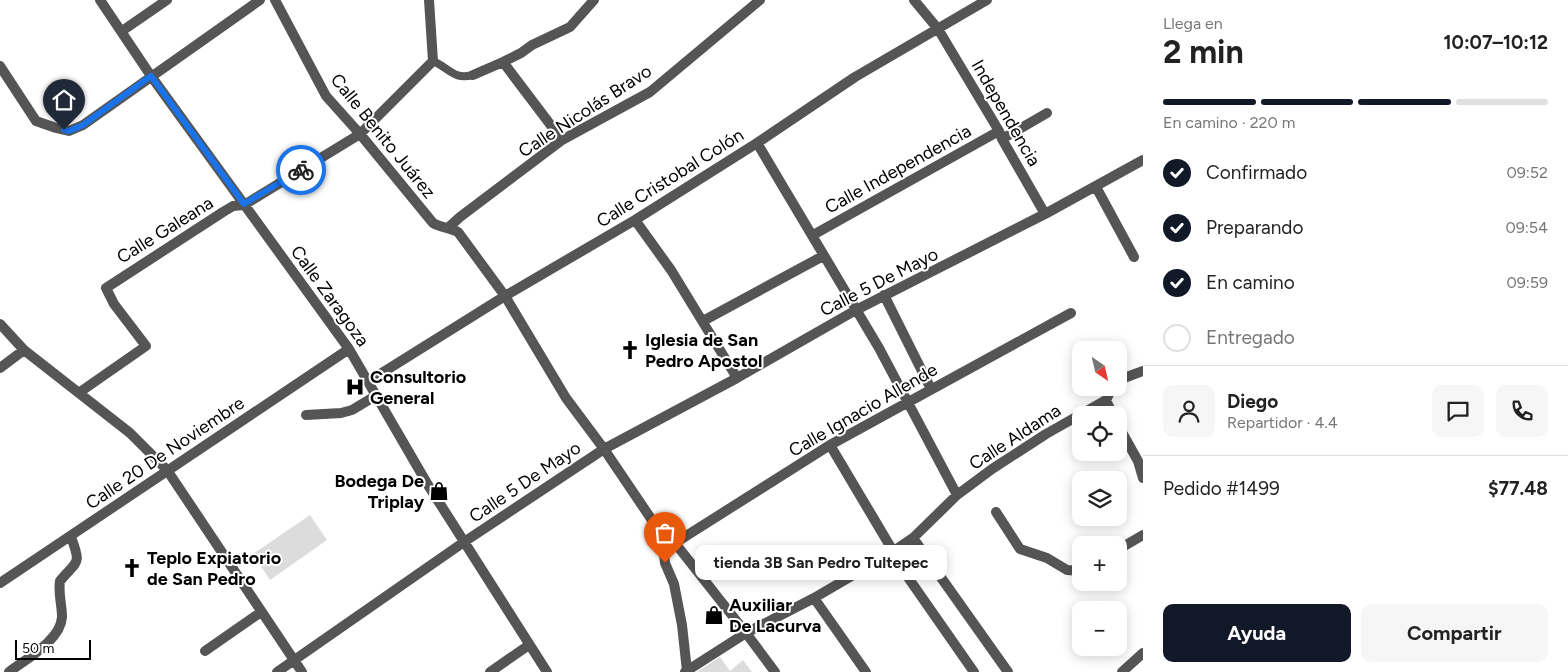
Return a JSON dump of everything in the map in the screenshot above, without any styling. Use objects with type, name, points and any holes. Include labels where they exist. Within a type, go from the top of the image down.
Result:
[{"type":"street","name":"Calle Zaragoza","points":[[100,0],[151,76],[349,349],[428,485],[548,672]]},
{"type":"street","points":[[122,31],[167,0]]},
{"type":"street","points":[[0,66],[36,121],[69,131],[83,125],[260,0]]},
{"type":"street","name":"Calle Benito Juárez","points":[[275,0],[326,96],[360,134],[433,223],[441,228],[449,227],[458,232],[505,296],[567,400],[604,449],[662,535]]},
{"type":"street","points":[[429,0],[433,61],[455,76],[464,77],[503,62],[532,45],[570,27],[594,0]]},
{"type":"street","name":"Calle Nicolás Bravo","points":[[449,227],[562,140],[650,92],[760,0]]},
{"type":"street","points":[[914,0],[938,29]]},
{"type":"street","name":"Calle Cristobal Colón","points":[[369,381],[505,296],[636,220],[757,143],[855,77],[987,0]]},
{"type":"street","name":"Independencia","points":[[938,29],[1045,214]]},
{"type":"street","name":"Calle Galeana","points":[[80,392],[146,346],[114,304],[106,288],[223,212],[233,206],[244,204],[360,134],[433,61]]},
{"type":"street","points":[[503,62],[562,140]]},
{"type":"street","name":"Calle Independencia","points":[[813,236],[1001,135],[1048,113]]},
{"type":"street","points":[[757,143],[856,310],[908,402],[957,495]]},
{"type":"street","name":"Calle 5 De Mayo","points":[[277,672],[464,542],[604,449],[737,378],[856,310],[1045,214],[1143,160]]},
{"type":"street","points":[[1096,187],[1134,257]]},
{"type":"street","points":[[636,220],[671,270],[737,378]]},
{"type":"street","points":[[703,321],[823,256]]},
{"type":"street","points":[[884,295],[931,389]]},
{"type":"street","name":"Calle Ignacio Allende","points":[[675,543],[830,445],[1071,313]]},
{"type":"street","points":[[0,324],[24,350],[130,433],[167,470],[302,672]]},
{"type":"street","name":"Calle 20 De Noviembre","points":[[0,583],[349,349]]},
{"type":"street","points":[[0,368],[24,350]]},
{"type":"street","points":[[1128,377],[1143,371]]},
{"type":"street","points":[[306,415],[341,413],[352,410],[377,395]]},
{"type":"street","points":[[1108,396],[1106,400],[1109,406]]},
{"type":"street","name":"Calle Aldama","points":[[686,671],[746,633],[814,598],[892,552],[912,538],[957,495],[992,469],[1038,439],[1106,400]]},
{"type":"street","points":[[1127,441],[1138,461],[1143,478]]},
{"type":"street","points":[[830,445],[892,552],[974,672]]},
{"type":"street","points":[[996,512],[1020,549],[1047,558],[1067,570],[1072,570]]},
{"type":"street","points":[[662,535],[675,543],[775,672]]},
{"type":"street","points":[[662,535],[665,563],[674,584],[682,624],[686,671]]},
{"type":"street","points":[[1127,544],[1143,535]]},
{"type":"street","points":[[9,672],[37,652],[58,632],[62,617],[60,581],[76,565],[77,559],[71,537]]},
{"type":"street","points":[[912,538],[1008,672]]},
{"type":"street","points":[[814,598],[866,672]]},
{"type":"street","points":[[205,651],[261,612]]},
{"type":"street","points":[[490,672],[530,645]]},
{"type":"street","points":[[1122,672],[1143,653]]},
{"type":"shaded area","points":[[310,515],[327,540],[270,580],[253,554]]},
{"type":"shaded area","points":[[720,657],[730,671],[743,660],[752,672],[697,672]]},
{"type":"way so far","points":[[301,170],[360,134],[433,223],[441,228],[449,227],[458,232],[505,296],[567,400],[604,449],[662,535],[665,563]]},
{"type":"place","name":"Iglesia de San Pedro Apostol","points":[[630,350]]},
{"type":"place","name":"Consultorio General","points":[[355,387]]},
{"type":"place","name":"Bodega De Triplay","points":[[439,491]]},
{"type":"place","name":"tienda 3B San Pedro Tultepec","points":[[665,563]]},
{"type":"place","name":"Teplo Expiatorio de San Pedro","points":[[132,568]]},
{"type":"place","name":"Auxiliar De Lacurva","points":[[714,615]]},
{"type":"route","points":[[64,130],[69,131],[83,125],[151,76],[244,204],[301,170]]}]
